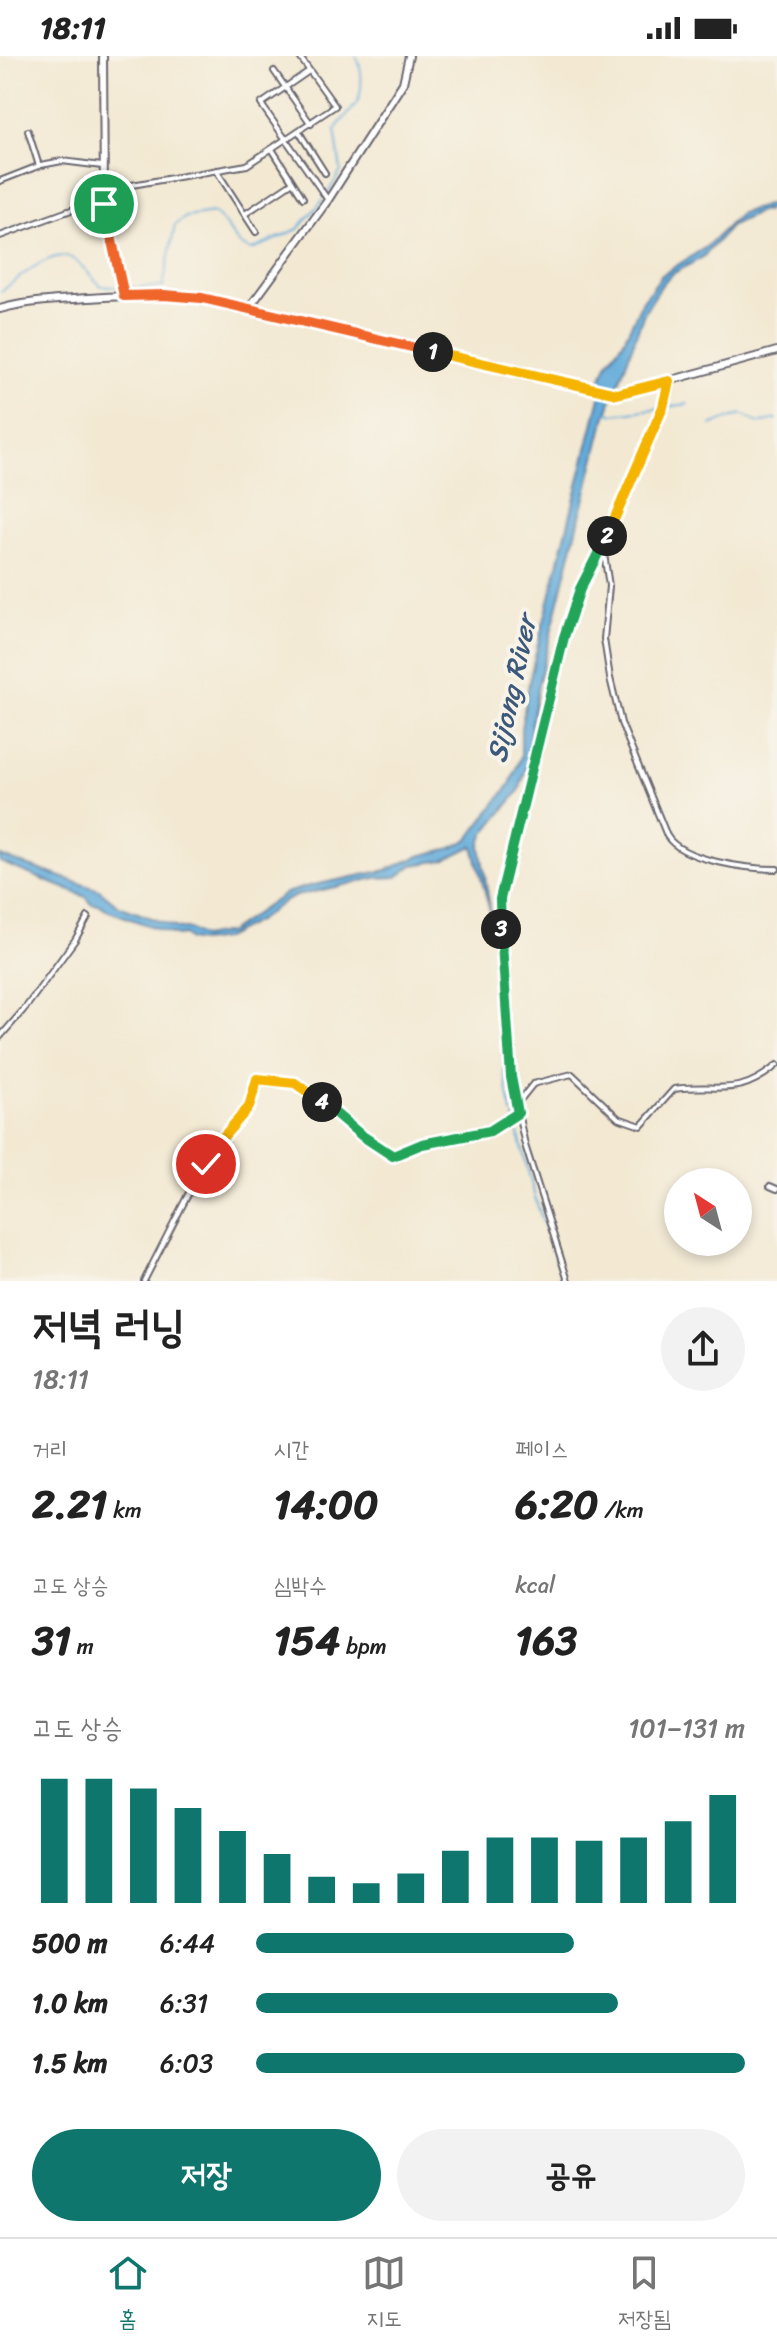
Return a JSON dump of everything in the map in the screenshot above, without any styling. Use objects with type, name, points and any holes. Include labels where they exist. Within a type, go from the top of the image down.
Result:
[{"type":"main road","points":[[103,56],[103,194],[124,296]]},
{"type":"main road","points":[[249,308],[328,200],[403,83],[409,56]]},
{"type":"main road","points":[[0,309],[41,301],[190,296],[617,394],[777,351]]},
{"type":"street","points":[[0,236],[103,194],[247,165],[286,142],[335,106],[299,56]]},
{"type":"street","points":[[274,71],[311,124]]},
{"type":"street","points":[[309,71],[261,104],[328,200]]},
{"type":"street","points":[[28,131],[39,166]]},
{"type":"street","points":[[299,132],[325,173]]},
{"type":"street","points":[[272,149],[303,198]]},
{"type":"street","points":[[0,181],[62,161],[102,166]]},
{"type":"street","points":[[216,170],[256,232]]},
{"type":"street","points":[[245,214],[293,182]]},
{"type":"street","points":[[568,1281],[531,1167],[511,1077],[500,899],[564,637],[580,589],[645,451],[663,407],[669,381]]},
{"type":"street","points":[[603,544],[609,586],[604,639],[610,678],[621,723],[667,836],[673,844],[691,854],[747,868],[777,869]]},
{"type":"street","points":[[0,1037],[26,1007],[88,917]]},
{"type":"street","points":[[517,1104],[533,1084],[572,1074],[618,1118],[641,1126],[674,1089],[734,1088],[763,1077],[777,1065]]},
{"type":"street","points":[[144,1281],[199,1173],[218,1143],[249,1107],[257,1079],[289,1081],[301,1086],[361,1135],[393,1156],[422,1144],[490,1131],[518,1113]]},
{"type":"street","points":[[770,1186],[777,1189]]},
{"type":"water","points":[[777,202],[777,208],[759,212],[732,225],[703,257],[672,274],[663,283],[644,313],[617,389],[603,387],[600,381],[608,362],[623,342],[642,302],[662,275],[706,247],[741,213]]},
{"type":"water","points":[[601,393],[613,396],[538,685],[528,763],[519,791],[485,833],[480,846],[492,919],[473,846],[444,860],[413,865],[397,877],[375,878],[296,896],[223,939],[201,942],[109,911],[92,904],[86,897],[0,862],[0,856],[99,890],[119,906],[180,929],[189,929],[202,937],[229,932],[286,893],[387,870],[419,856],[452,848],[469,839],[510,784],[521,756],[521,728],[530,677]]},
{"type":"waterway","points":[[326,196],[341,171],[335,130],[355,106],[360,94],[361,74],[356,56]]},
{"type":"waterway","points":[[125,287],[163,287],[175,225],[186,217],[213,213],[240,244],[252,250],[298,229],[323,200]]},
{"type":"waterway","points":[[0,292],[35,266],[65,256],[77,262],[101,286],[118,287]]},
{"type":"waterway","points":[[666,407],[688,404]]},
{"type":"waterway","points":[[609,412],[615,414],[660,408]]},
{"type":"waterway","points":[[711,425],[742,414],[758,423],[777,419]]},
{"type":"waterway","points":[[492,918],[500,970],[504,1071],[512,1113]]},
{"type":"waterway","points":[[514,1117],[536,1201],[563,1281]]},
{"type":"route","points":[[104,204],[124,296],[179,295],[202,298],[617,394],[669,381],[663,407],[645,451],[613,525],[580,589],[569,620],[500,899],[511,1077],[518,1113],[490,1131],[433,1141],[393,1156],[361,1135],[301,1086],[289,1081],[262,1078],[257,1079],[249,1107],[218,1143],[206,1164]]},
{"type":"water label","name":"Sijong River","points":[[511,689]]}]
